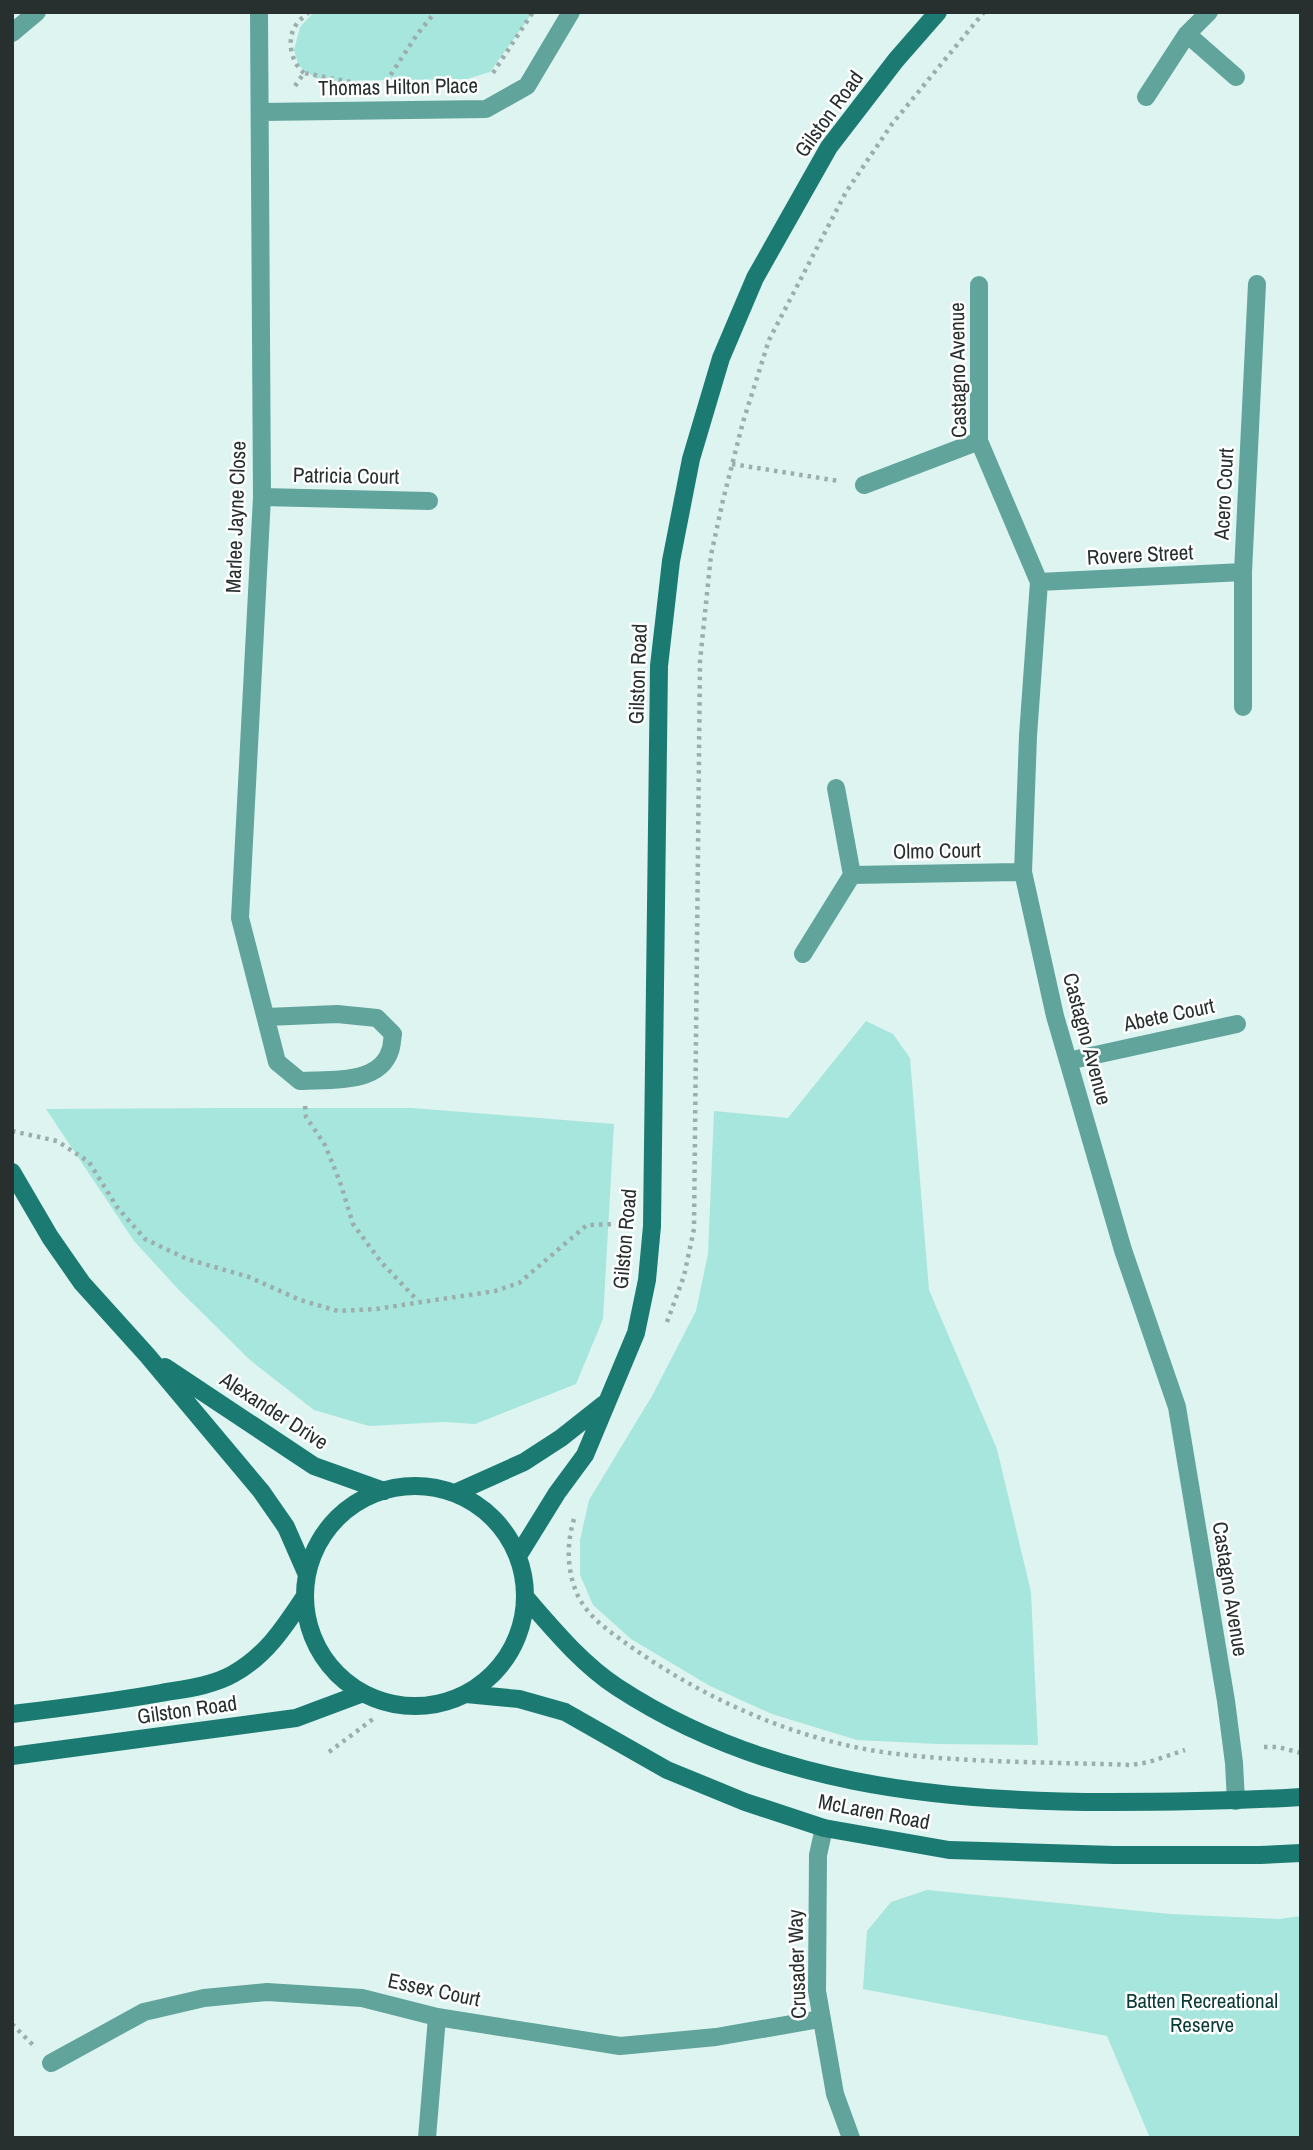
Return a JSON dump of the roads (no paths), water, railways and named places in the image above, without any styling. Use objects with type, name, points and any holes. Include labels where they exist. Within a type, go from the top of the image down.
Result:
[{"type":"main road","name":"Gilston Road","points":[[519,1556],[557,1493],[585,1455],[636,1333],[648,1280],[651,1239],[659,666],[671,561],[691,459],[721,358],[745,300],[773,246],[829,147],[896,60],[938,12]]},
{"type":"main road","name":"Alexander Drive","points":[[12,1172],[50,1237],[82,1283],[147,1355],[261,1491],[286,1527],[307,1575]]},
{"type":"main road","name":"Alexander Drive","points":[[147,1355],[314,1466],[384,1490]]},
{"type":"main road","name":"Gilston Road","points":[[455,1493],[524,1462],[561,1438],[607,1401]]},
{"type":"main road","points":[[419,1486],[455,1493],[482,1508],[503,1529],[519,1556],[526,1598],[521,1627],[509,1654],[490,1677],[466,1694],[443,1702],[394,1703],[363,1693],[339,1676],[321,1653],[309,1626],[305,1596],[307,1575],[317,1547],[333,1522],[357,1503],[384,1490],[419,1486]]},
{"type":"main road","name":"Gilston Road","points":[[12,1714],[117,1701],[200,1686],[232,1675],[275,1640],[305,1596]]},
{"type":"main road","name":"McLaren Road","points":[[526,1598],[572,1651],[616,1686],[713,1738],[769,1760],[837,1779],[960,1797],[1035,1801],[1237,1801],[1301,1797]]},
{"type":"main road","name":"Gilston Road","points":[[12,1756],[296,1718],[363,1693]]},
{"type":"main road","name":"McLaren Road","points":[[466,1694],[519,1699],[565,1712],[667,1770],[745,1802],[824,1828],[949,1850],[1114,1855],[1301,1853]]},
{"type":"street","points":[[12,33],[37,12]]},
{"type":"street","name":"Thomas Hilton Place","points":[[270,112],[486,110],[527,86],[571,12]]},
{"type":"street","points":[[1146,97],[1187,34],[1209,12]]},
{"type":"street","name":"Marlee Jayne Close","points":[[256,13],[270,112],[262,497],[240,918],[277,1062],[300,1081],[362,1077],[378,1069],[390,1053],[393,1034],[377,1018],[337,1014],[267,1017]]},
{"type":"street","points":[[1187,34],[1236,77]]},
{"type":"street","name":"Acero Court","points":[[1243,707],[1243,572],[1257,284]]},
{"type":"street","name":"Castagno Avenue","points":[[979,285],[979,441],[1038,582],[1023,872],[1055,1016],[1123,1250],[1177,1407],[1226,1701],[1237,1801]]},
{"type":"street","points":[[864,485],[979,441]]},
{"type":"street","name":"Patricia Court","points":[[262,497],[429,501]]},
{"type":"street","name":"Rovere Street","points":[[1038,582],[1243,572]]},
{"type":"street","points":[[803,954],[852,875],[836,788]]},
{"type":"street","name":"Olmo Court","points":[[852,875],[1023,872]]},
{"type":"street","name":"Abete Court","points":[[1068,1061],[1237,1024]]},
{"type":"street","name":"Crusader Way","points":[[824,1828],[818,1855],[817,1991],[835,2094],[851,2138]]},
{"type":"street","name":"Essex Court","points":[[51,2063],[144,2012],[204,1998],[267,1992],[362,1998],[438,2017],[620,2046],[716,2037],[820,2019]]},
{"type":"street","points":[[427,2138],[438,2017]]},
{"type":"park label","name":"Batten Recreational Reserve","points":[[1202,2013]]}]
